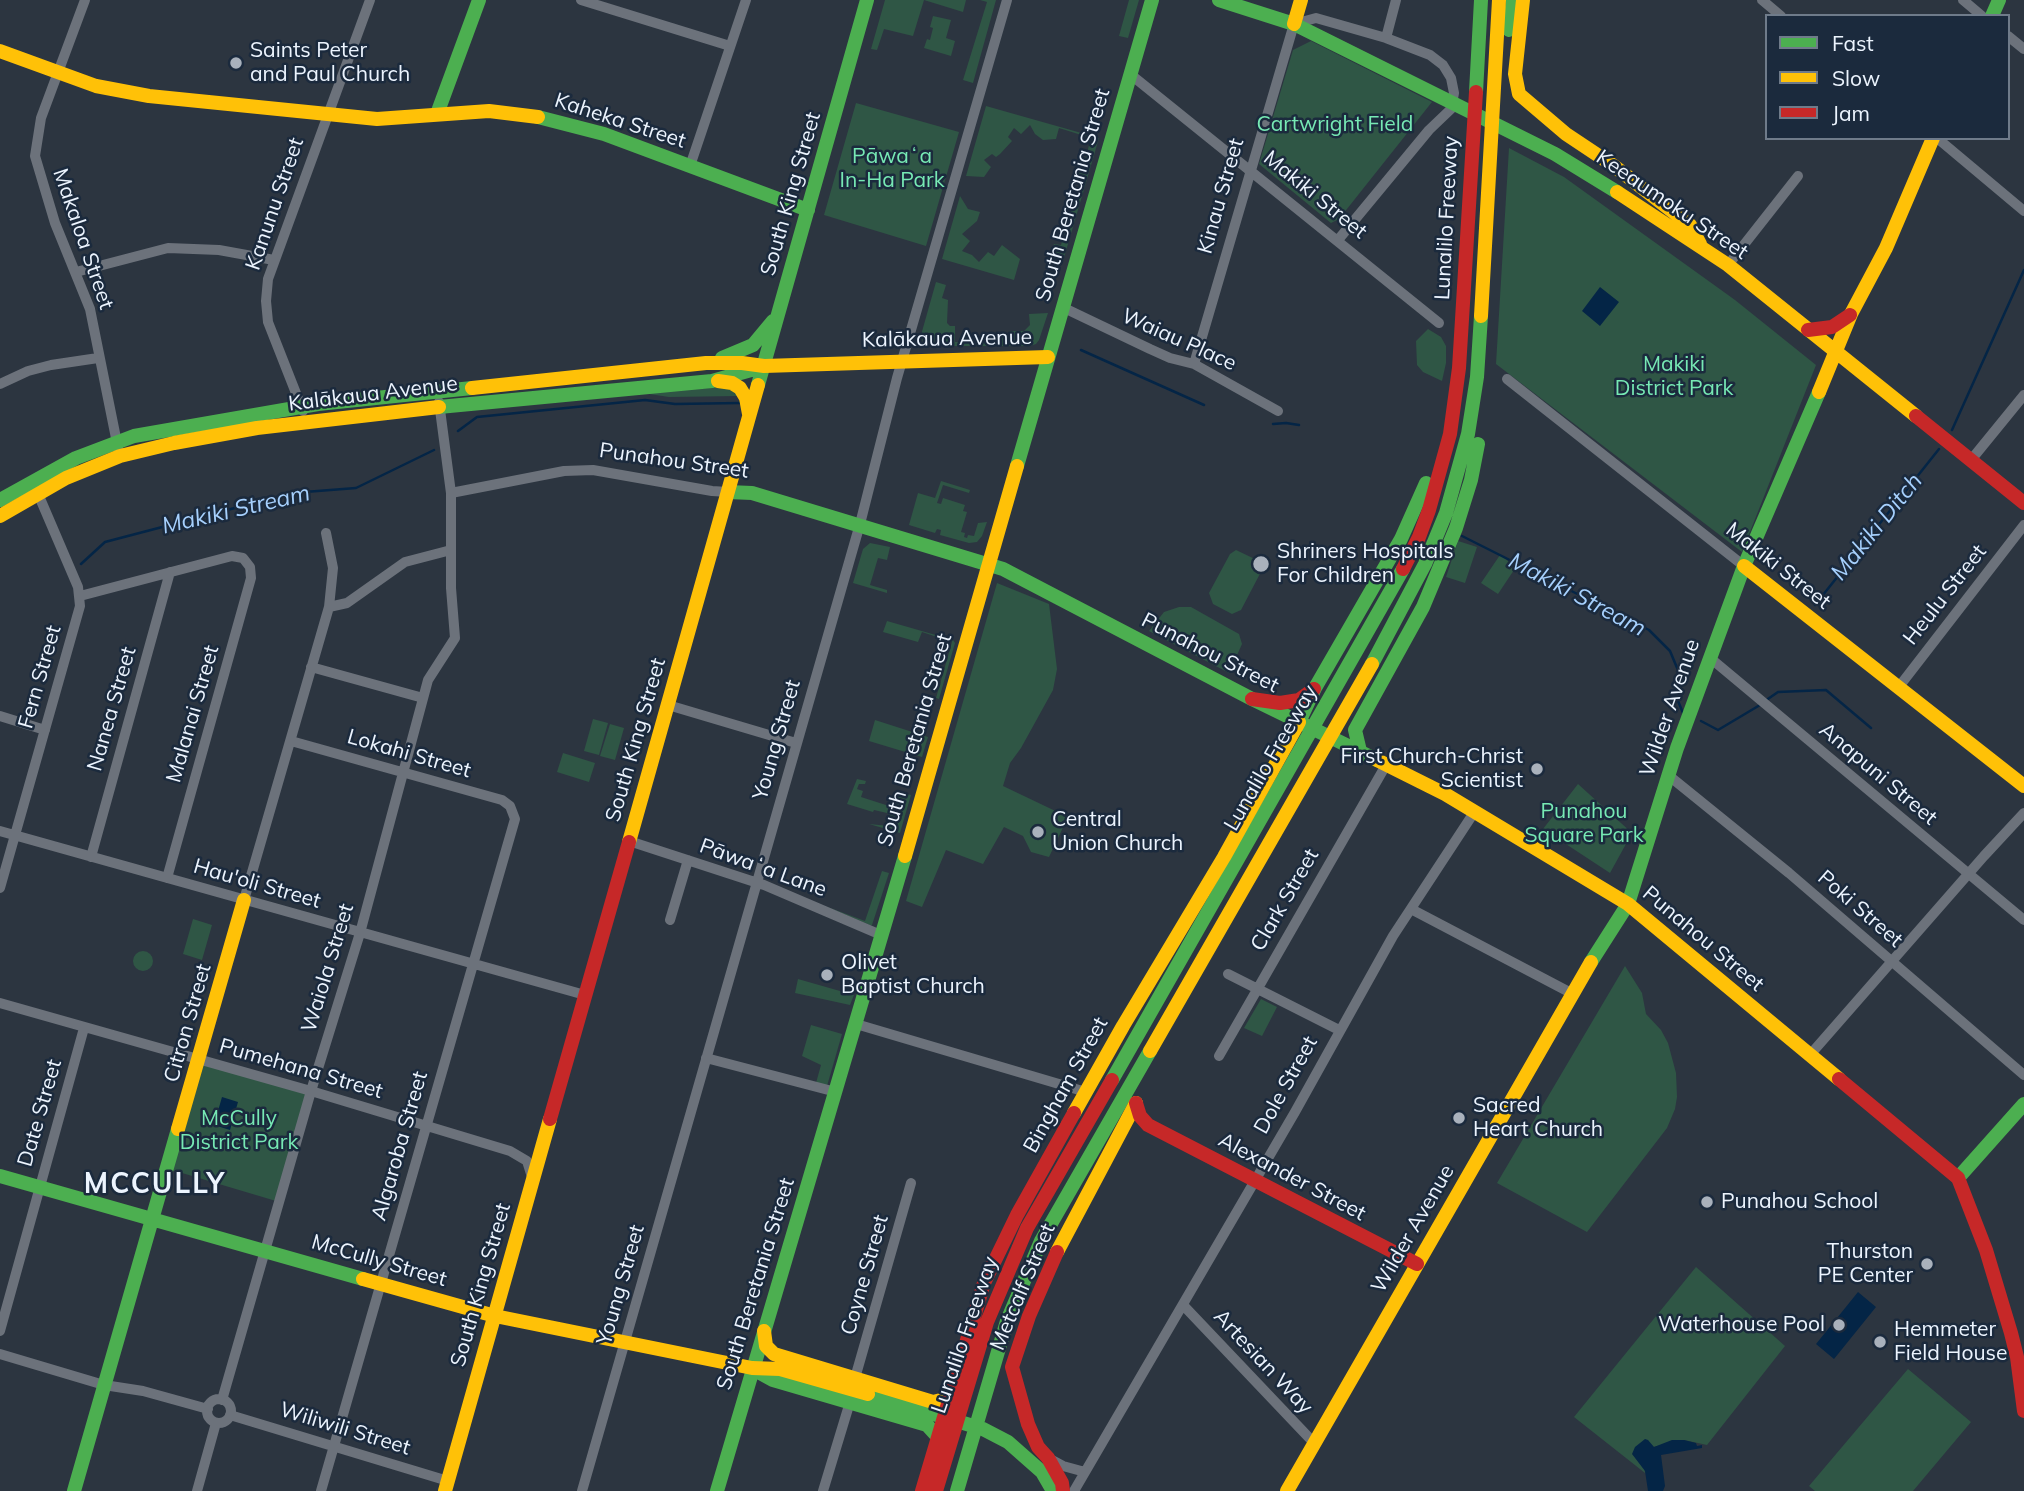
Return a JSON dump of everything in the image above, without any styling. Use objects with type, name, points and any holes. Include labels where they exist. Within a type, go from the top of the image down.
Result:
[{"type":"main road","points":[[437,114],[479,0]]},
{"type":"main road","name":"South King Street","points":[[446,1486],[867,0]]},
{"type":"main road","name":"South Beretania Street","points":[[717,1491],[856,1024],[1152,0]]},
{"type":"main road","name":"Keeaumoku Street","points":[[1219,0],[1294,24],[1315,34],[1555,154],[1636,204],[1728,265],[2024,503]]},
{"type":"main road","name":"Kinau Street","points":[[1294,24],[1301,0]]},
{"type":"main road","points":[[1472,0],[1475,88]]},
{"type":"main road","name":"Lunalilo Freeway","points":[[937,1488],[987,1322],[1027,1228],[1392,590],[1419,537],[1444,458],[1460,368],[1481,0]]},
{"type":"main road","name":"Lunalilo Freeway","points":[[957,1491],[999,1347],[1028,1267],[1056,1212],[1397,621],[1425,565],[1446,513],[1474,406],[1499,0]]},
{"type":"main road","points":[[1496,64],[1508,37],[1513,0]]},
{"type":"main road","points":[[1523,0],[1515,74],[1519,94],[1566,134],[1615,166],[1690,225],[1700,245]]},
{"type":"main road","name":"Kaheka Street","points":[[0,51],[56,73],[111,90],[327,116],[377,119],[489,111],[542,118],[604,134],[808,210]]},
{"type":"main road","name":"Wilder Avenue","points":[[1287,1491],[1605,937],[1628,904],[1668,775],[1744,566],[1851,314],[1886,248],[1934,140]]},
{"type":"main road","points":[[1636,204],[1646,190]]},
{"type":"main road","points":[[1808,330],[1832,327],[1851,314]]},
{"type":"main road","points":[[706,363],[753,345],[779,315]]},
{"type":"main road","points":[[1360,751],[1355,730],[1423,607],[1456,528],[1471,480],[1481,417],[1479,351]]},
{"type":"main road","name":"Kalākaua Avenue","points":[[118,449],[219,420],[302,407],[706,363],[764,366],[1048,357]]},
{"type":"main road","name":"Kalākaua Avenue","points":[[0,516],[76,458],[118,449],[439,407],[712,381],[764,366]]},
{"type":"main road","name":"Bingham Street","points":[[922,1491],[930,1418],[949,1398],[984,1283],[1017,1215],[1224,857],[1315,688],[1401,539],[1423,490],[1460,368]]},
{"type":"main road","points":[[712,381],[738,386],[746,398],[750,415]]},
{"type":"main road","name":"Kalākaua Avenue","points":[[0,500],[35,487]]},
{"type":"main road","name":"Punahou Street","points":[[728,492],[752,493],[988,563],[1475,811],[1628,904],[1958,1178]]},
{"type":"main road","name":"Makiki Street","points":[[1744,566],[2024,786]]},
{"type":"main road","points":[[1252,699],[1280,703],[1299,700],[1315,688]]},
{"type":"main road","name":"Citron Street","points":[[74,1491],[244,900]]},
{"type":"main road","name":"Metcalf Street","points":[[1063,1491],[1062,1483],[1048,1458],[1038,1447],[1028,1424],[1012,1367],[1048,1269],[1125,1129],[1180,1000]]},
{"type":"main road","points":[[1136,1103],[1140,1116],[1148,1125]]},
{"type":"main road","points":[[2024,1104],[1958,1178],[1986,1250],[2011,1333],[2024,1411]]},
{"type":"main road","points":[[1125,1129],[1148,1125]]},
{"type":"main road","name":"Alexander Street","points":[[1148,1125],[1417,1264]]},
{"type":"main road","name":"McCully Street","points":[[0,1176],[495,1316],[752,1368],[780,1369],[930,1418]]},
{"type":"main road","name":"McCully Street","points":[[765,1326],[764,1339],[769,1351],[855,1378],[930,1418]]},
{"type":"main road","points":[[780,1369],[809,1364]]},
{"type":"main road","name":"McCully Street","points":[[752,1368],[773,1380],[850,1402],[998,1435],[1042,1472],[1053,1491]]},
{"type":"main road","name":"McCully Street","points":[[930,1418],[949,1398]]},
{"type":"street","name":"Makaloa Street","points":[[86,0],[41,118],[35,156],[55,223],[90,309],[118,449]]},
{"type":"street","name":"Kanunu Street","points":[[304,424],[302,407],[268,323],[268,278],[370,0]]},
{"type":"street","points":[[581,0],[730,46]]},
{"type":"street","points":[[690,166],[746,0]]},
{"type":"street","name":"Young Street","points":[[582,1491],[860,524],[902,360],[1007,0]]},
{"type":"street","points":[[1386,38],[1396,0]]},
{"type":"street","points":[[1762,0],[1779,14]]},
{"type":"street","points":[[1963,0],[1980,14]]},
{"type":"street","name":"Keeaumoku Street","points":[[1294,24],[1316,18],[1386,38],[1430,55],[1443,65],[1451,78],[1454,93],[1451,109],[1429,131],[1338,240]]},
{"type":"street","name":"Kinau Street","points":[[1194,364],[1294,24]]},
{"type":"street","points":[[2010,38],[2024,49]]},
{"type":"street","name":"Makiki Street","points":[[1130,74],[1439,323]]},
{"type":"street","points":[[1937,140],[2024,211]]},
{"type":"street","points":[[1728,265],[1798,176]]},
{"type":"street","points":[[75,272],[167,248],[219,250],[274,260]]},
{"type":"street","name":"Waiau Place","points":[[1062,307],[1170,358],[1194,364],[1278,411]]},
{"type":"street","points":[[0,384],[28,371],[98,358]]},
{"type":"street","name":"Makiki Street","points":[[1507,379],[1744,566]]},
{"type":"street","name":"Waiola Street","points":[[222,1400],[311,1091],[360,933],[430,674],[455,638],[451,494],[437,392]]},
{"type":"street","points":[[1971,460],[2024,395]]},
{"type":"street","name":"Punahou Street","points":[[451,494],[564,471],[593,470],[728,492]]},
{"type":"street","points":[[35,487],[80,596],[170,572]]},
{"type":"street","name":"Heulu Street","points":[[1898,688],[2024,526]]},
{"type":"street","name":"Citron Street","points":[[244,900],[329,607],[333,568],[326,533]]},
{"type":"street","points":[[329,607],[347,603],[405,562],[451,550]]},
{"type":"street","name":"Malanai Street","points":[[167,878],[251,578],[251,570],[246,561],[232,556],[170,572]]},
{"type":"street","name":"Nanea Street","points":[[91,857],[170,572]]},
{"type":"street","name":"Fern Street","points":[[0,888],[80,606],[80,596]]},
{"type":"street","name":"Anapuni Street","points":[[1709,657],[2024,920]]},
{"type":"street","points":[[311,667],[423,698]]},
{"type":"street","points":[[668,705],[796,743]]},
{"type":"street","points":[[0,716],[45,730]]},
{"type":"street","name":"Lokahi Street","points":[[291,740],[502,800],[513,811]]},
{"type":"street","name":"Clark Street","points":[[1219,1056],[1386,765]]},
{"type":"street","name":"Poki Street","points":[[1668,775],[1789,873],[2024,1075]]},
{"type":"street","name":"Algaroba Street","points":[[321,1491],[513,827],[513,811]]},
{"type":"street","name":"Dole Street","points":[[1074,1491],[1255,1181],[1339,1030],[1411,909],[1475,811]]},
{"type":"street","points":[[1809,1056],[1890,961],[2024,813]]},
{"type":"street","name":"Hau'oli Street","points":[[0,831],[586,995]]},
{"type":"street","name":"Pāwaʻa Lane","points":[[629,841],[755,883],[881,935]]},
{"type":"street","points":[[670,920],[688,860]]},
{"type":"street","points":[[1411,909],[1573,994]]},
{"type":"street","points":[[1228,974],[1339,1030]]},
{"type":"street","name":"Pumehana Street","points":[[0,1003],[311,1091],[519,1155],[529,1164],[533,1182]]},
{"type":"street","points":[[856,1024],[1086,1092]]},
{"type":"street","name":"Date Street","points":[[0,1331],[84,1028]]},
{"type":"street","points":[[706,1058],[836,1092]]},
{"type":"street","name":"Coyne Street","points":[[855,1378],[911,1183]]},
{"type":"street","name":"Artesian Way","points":[[1183,1306],[1315,1444]]},
{"type":"street","points":[[0,1354],[104,1385],[143,1391],[208,1409]]},
{"type":"street","points":[[215,1400],[222,1400],[228,1404],[230,1415],[226,1421],[216,1423],[210,1419],[208,1409],[215,1400]]},
{"type":"street","points":[[823,1491],[850,1402]]},
{"type":"street","name":"Wiliwili Street","points":[[230,1415],[333,1445],[446,1486]]},
{"type":"street","points":[[197,1491],[216,1423]]},
{"type":"street","points":[[1048,1458],[1063,1466],[1085,1472]]},
{"type":"green space","points":[[885,0],[924,0],[913,36],[884,29],[877,50],[871,49]]},
{"type":"green space","points":[[924,0],[966,0],[963,12]]},
{"type":"green space","points":[[980,0],[996,0],[973,83],[963,80],[987,2]]},
{"type":"green space","points":[[1129,0],[1139,0],[1128,38],[1119,36]]},
{"type":"green space","points":[[933,16],[951,20],[946,38],[955,41],[951,56],[924,48],[927,39],[930,40]]},
{"type":"green space","name":"Cartwright Field","points":[[1311,41],[1432,102],[1339,219],[1331,223],[1259,164],[1293,50]]},
{"type":"green space","name":"Pāwaʻa In-Ha Park","points":[[856,103],[959,132],[926,246],[824,215]]},
{"type":"green space","points":[[986,106],[1099,138],[1063,261],[1050,257],[1054,244],[1061,245],[1080,181],[1073,178],[1079,159],[1085,160],[1091,138],[1059,128],[1056,139],[1043,140],[1035,134],[1030,125],[1021,134],[1014,128],[1008,137],[1012,141],[1000,154],[996,157],[992,154],[984,160],[991,167],[984,177],[966,176]]},
{"type":"green space","name":"Makiki District Park","points":[[1509,148],[1564,177],[1735,300],[1816,365],[1742,552],[1496,364]]},
{"type":"green space","points":[[960,196],[968,209],[980,212],[977,221],[962,234],[970,241],[962,251],[979,262],[988,252],[994,256],[1002,245],[1020,259],[1014,280],[942,259]]},
{"type":"green space","points":[[936,282],[946,285],[942,298],[948,300],[947,323],[955,326],[955,342],[985,341],[986,337],[992,337],[996,332],[1004,337],[1010,331],[1024,331],[1030,325],[1029,314],[1048,313],[1039,340],[1030,346],[924,346],[921,335]]},
{"type":"green space","points":[[1428,329],[1441,337],[1446,346],[1442,381],[1423,372],[1417,365],[1416,341]]},
{"type":"green space","points":[[727,387],[739,396],[669,397],[636,392]]},
{"type":"green space","points":[[941,481],[970,490],[969,493],[943,485],[937,503],[941,504],[943,498],[965,505],[963,511],[967,512],[961,532],[965,533],[964,537],[974,536],[978,523],[987,522],[977,542],[969,543],[940,535],[941,530],[937,529],[935,533],[909,525],[918,493],[935,498]]},
{"type":"green space","points":[[1458,541],[1477,547],[1465,583],[1446,577]]},
{"type":"green space","points":[[870,543],[890,547],[887,560],[878,558],[870,585],[887,590],[887,593],[853,583],[863,549]]},
{"type":"green space","points":[[1236,550],[1259,561],[1263,568],[1241,610],[1232,614],[1213,604],[1209,593],[1230,554]]},
{"type":"green space","points":[[1500,555],[1516,567],[1498,594],[1481,583]]},
{"type":"green space","points":[[997,583],[1049,604],[1057,669],[1053,690],[1010,763],[1003,786],[1068,817],[1049,857],[1031,852],[1023,836],[1004,827],[983,864],[946,850],[922,907],[906,901]]},
{"type":"green space","points":[[1179,607],[1191,607],[1239,634],[1242,644],[1229,673],[1149,631],[1164,612]]},
{"type":"green space","points":[[887,621],[953,640],[955,643],[939,699],[936,698],[952,642],[922,632],[918,642],[883,632]]},
{"type":"green space","points":[[593,719],[608,723],[599,755],[584,751]]},
{"type":"green space","points":[[875,720],[928,737],[922,757],[869,741]]},
{"type":"green space","points":[[610,724],[624,728],[615,760],[600,756]]},
{"type":"green space","points":[[563,753],[595,763],[589,782],[557,772]]},
{"type":"green space","points":[[857,779],[866,781],[865,784],[859,784],[857,789],[863,791],[861,797],[889,806],[896,791],[911,795],[900,833],[869,824],[889,826],[892,817],[887,813],[847,804]]},
{"type":"green space","name":"Punahou Square Park","points":[[1578,784],[1632,833],[1610,873],[1543,829]]},
{"type":"green space","points":[[882,871],[889,873],[872,925],[825,906],[865,921]]},
{"type":"green space","points":[[193,919],[212,925],[202,960],[183,954]]},
{"type":"green space","points":[[139,951],[147,951],[153,961],[147,971],[139,971],[133,965],[133,957]]},
{"type":"green space","points":[[1625,966],[1642,993],[1646,1014],[1661,1030],[1668,1043],[1676,1073],[1677,1097],[1667,1128],[1587,1232],[1497,1183]]},
{"type":"green space","points":[[798,979],[854,995],[850,1005],[795,993]]},
{"type":"green space","points":[[1261,999],[1277,1007],[1262,1036],[1244,1028]]},
{"type":"green space","points":[[811,1025],[842,1034],[827,1086],[816,1083],[821,1065],[802,1056]]},
{"type":"green space","name":"McCully District Park","points":[[200,1063],[306,1092],[276,1201],[172,1170]]},
{"type":"green space","points":[[1696,1267],[1785,1346],[1707,1445],[1684,1440],[1653,1447],[1645,1440],[1641,1443],[1645,1473],[1574,1417]]},
{"type":"green space","points":[[1908,1369],[1971,1422],[1913,1491],[1815,1491],[1809,1486]]},
{"type":"water","points":[[1600,287],[1619,302],[1600,326],[1582,311]]},
{"type":"water","points":[[222,1097],[238,1102],[230,1130],[214,1125]]},
{"type":"water","points":[[1858,1292],[1876,1307],[1834,1359],[1816,1344]]},
{"type":"water","points":[[1645,1439],[1654,1447],[1672,1440],[1684,1440],[1696,1443],[1697,1446],[1702,1445],[1702,1448],[1661,1455],[1665,1486],[1663,1491],[1648,1491],[1645,1471],[1632,1454],[1635,1447]]},
{"type":"waterway","name":"Makiki Ditch","points":[[1952,430],[2024,270]]},
{"type":"waterway","name":"Makiki Stream","points":[[1081,350],[1204,405]]},
{"type":"waterway","name":"Makiki Stream","points":[[458,431],[477,417],[645,400],[675,404],[740,403]]},
{"type":"waterway","name":"Makiki Stream","points":[[1273,424],[1299,425]]},
{"type":"waterway","name":"Makiki Ditch","points":[[1815,605],[1939,449]]},
{"type":"waterway","name":"Makiki Stream","points":[[81,564],[105,542],[292,493],[356,488],[434,450]]},
{"type":"waterway","name":"Makiki Stream","points":[[1462,536],[1649,630],[1670,651],[1680,675],[1678,701],[1683,713]]},
{"type":"waterway","name":"Makiki Stream","points":[[1765,701],[1778,692],[1826,690],[1871,728]]},
{"type":"waterway","name":"Makiki Stream","points":[[1701,721],[1718,730],[1760,705]]},
{"type":"traffic: fast","points":[[437,114],[479,0]]},
{"type":"traffic: fast","points":[[758,385],[867,0]]},
{"type":"traffic: fast","points":[[1017,466],[1152,0]]},
{"type":"traffic: fast","points":[[1219,0],[1294,24],[1555,154],[1617,192]]},
{"type":"traffic: fast","points":[[1476,92],[1481,0]]},
{"type":"traffic: fast","points":[[1509,30],[1513,0]]},
{"type":"traffic: fast","points":[[1993,14],[1999,0]]},
{"type":"traffic: fast","points":[[538,117],[604,134],[808,210]]},
{"type":"traffic: fast","points":[[1372,664],[1425,564],[1446,513],[1468,434],[1477,377],[1481,316]]},
{"type":"traffic: fast","points":[[722,358],[753,345],[773,321]]},
{"type":"traffic: fast","points":[[439,407],[712,381],[762,367]]},
{"type":"traffic: fast","points":[[0,500],[76,458],[134,436],[318,404],[472,388]]},
{"type":"traffic: fast","points":[[1591,962],[1628,904],[1677,748],[1744,566],[1819,392]]},
{"type":"traffic: fast","points":[[1360,751],[1355,730],[1423,607],[1456,528],[1471,480],[1478,444]]},
{"type":"traffic: fast","points":[[1299,722],[1315,688],[1401,539],[1426,483]]},
{"type":"traffic: fast","points":[[728,492],[752,493],[1003,569],[1252,699],[1377,760]]},
{"type":"traffic: fast","points":[[1112,1080],[1403,569]]},
{"type":"traffic: fast","points":[[717,1491],[905,856]]},
{"type":"traffic: fast","points":[[957,1491],[1007,1321],[1041,1241],[1150,1051]]},
{"type":"traffic: fast","points":[[1958,1178],[2024,1104]]},
{"type":"traffic: fast","points":[[74,1491],[178,1129]]},
{"type":"traffic: fast","points":[[0,1176],[363,1279]]},
{"type":"traffic: fast","points":[[753,1369],[773,1380],[927,1425],[937,1436]]},
{"type":"traffic: fast","points":[[868,1394],[983,1429],[1008,1442],[1042,1472],[1053,1491]]},
{"type":"traffic: slow","points":[[1294,24],[1301,0]]},
{"type":"traffic: slow","points":[[1481,316],[1499,0]]},
{"type":"traffic: slow","points":[[1523,0],[1515,74],[1519,94],[1566,134],[1614,166],[1690,225],[1700,244]]},
{"type":"traffic: slow","points":[[0,51],[96,86],[149,96],[377,119],[489,111],[538,117]]},
{"type":"traffic: slow","points":[[1819,392],[1851,314],[1886,248],[1932,140]]},
{"type":"traffic: slow","points":[[1617,192],[1728,265],[1916,416]]},
{"type":"traffic: slow","points":[[472,388],[706,363],[764,366],[1048,357]]},
{"type":"traffic: slow","points":[[718,381],[732,383],[740,388],[746,398],[749,414]]},
{"type":"traffic: slow","points":[[629,842],[758,385]]},
{"type":"traffic: slow","points":[[0,516],[66,478],[120,456],[257,428],[439,407]]},
{"type":"traffic: slow","points":[[905,856],[1017,466]]},
{"type":"traffic: slow","points":[[1744,566],[2024,786]]},
{"type":"traffic: slow","points":[[1150,1051],[1372,664]]},
{"type":"traffic: slow","points":[[1074,1113],[1224,857],[1299,722]]},
{"type":"traffic: slow","points":[[1377,760],[1445,794],[1628,904],[1839,1079]]},
{"type":"traffic: slow","points":[[178,1129],[244,900]]},
{"type":"traffic: slow","points":[[1287,1491],[1591,962]]},
{"type":"traffic: slow","points":[[1057,1252],[1136,1103]]},
{"type":"traffic: slow","points":[[445,1491],[550,1119]]},
{"type":"traffic: slow","points":[[363,1279],[495,1316],[752,1368],[780,1369],[868,1394]]},
{"type":"traffic: slow","points":[[764,1331],[766,1346],[774,1354],[933,1402],[949,1398]]},
{"type":"traffic: jam","points":[[1403,569],[1429,510],[1450,434],[1459,368],[1476,92]]},
{"type":"traffic: jam","points":[[1808,330],[1832,327],[1850,315]]},
{"type":"traffic: jam","points":[[1916,416],[2024,503]]},
{"type":"traffic: jam","points":[[1252,699],[1280,703],[1299,700],[1314,689]]},
{"type":"traffic: jam","points":[[550,1119],[629,842]]},
{"type":"traffic: jam","points":[[1839,1079],[1958,1178]]},
{"type":"traffic: jam","points":[[936,1491],[987,1322],[1027,1228],[1112,1080]]},
{"type":"traffic: jam","points":[[1136,1103],[1140,1116],[1148,1125],[1417,1264]]},
{"type":"traffic: jam","points":[[922,1491],[984,1283],[1017,1215],[1074,1113]]},
{"type":"traffic: jam","points":[[1958,1178],[1986,1250],[2011,1333],[2024,1411]]},
{"type":"traffic: jam","points":[[1057,1252],[1029,1316],[1012,1367],[1028,1424],[1038,1447],[1048,1458],[1062,1483],[1063,1491]]},
{"type":"place","name":"Saints Peter and Paul Church","points":[[236,63]]},
{"type":"place","name":"Shriners Hospitals For Children","points":[[1261,564]]},
{"type":"place","name":"First Church-Christ Scientist","points":[[1537,769]]},
{"type":"place","name":"Central Union Church","points":[[1038,832]]},
{"type":"place","name":"Olivet Baptist Church","points":[[827,975]]},
{"type":"place","name":"Sacred Heart Church","points":[[1459,1118]]},
{"type":"place","name":"Punahou School","points":[[1707,1202]]},
{"type":"place","name":"Thurston PE Center","points":[[1927,1264]]},
{"type":"place","name":"Waterhouse Pool","points":[[1839,1325]]},
{"type":"place","name":"Hemmeter Field House","points":[[1880,1342]]},
{"type":"district","name":"MCCULLY","points":[[155,1185]]}]
